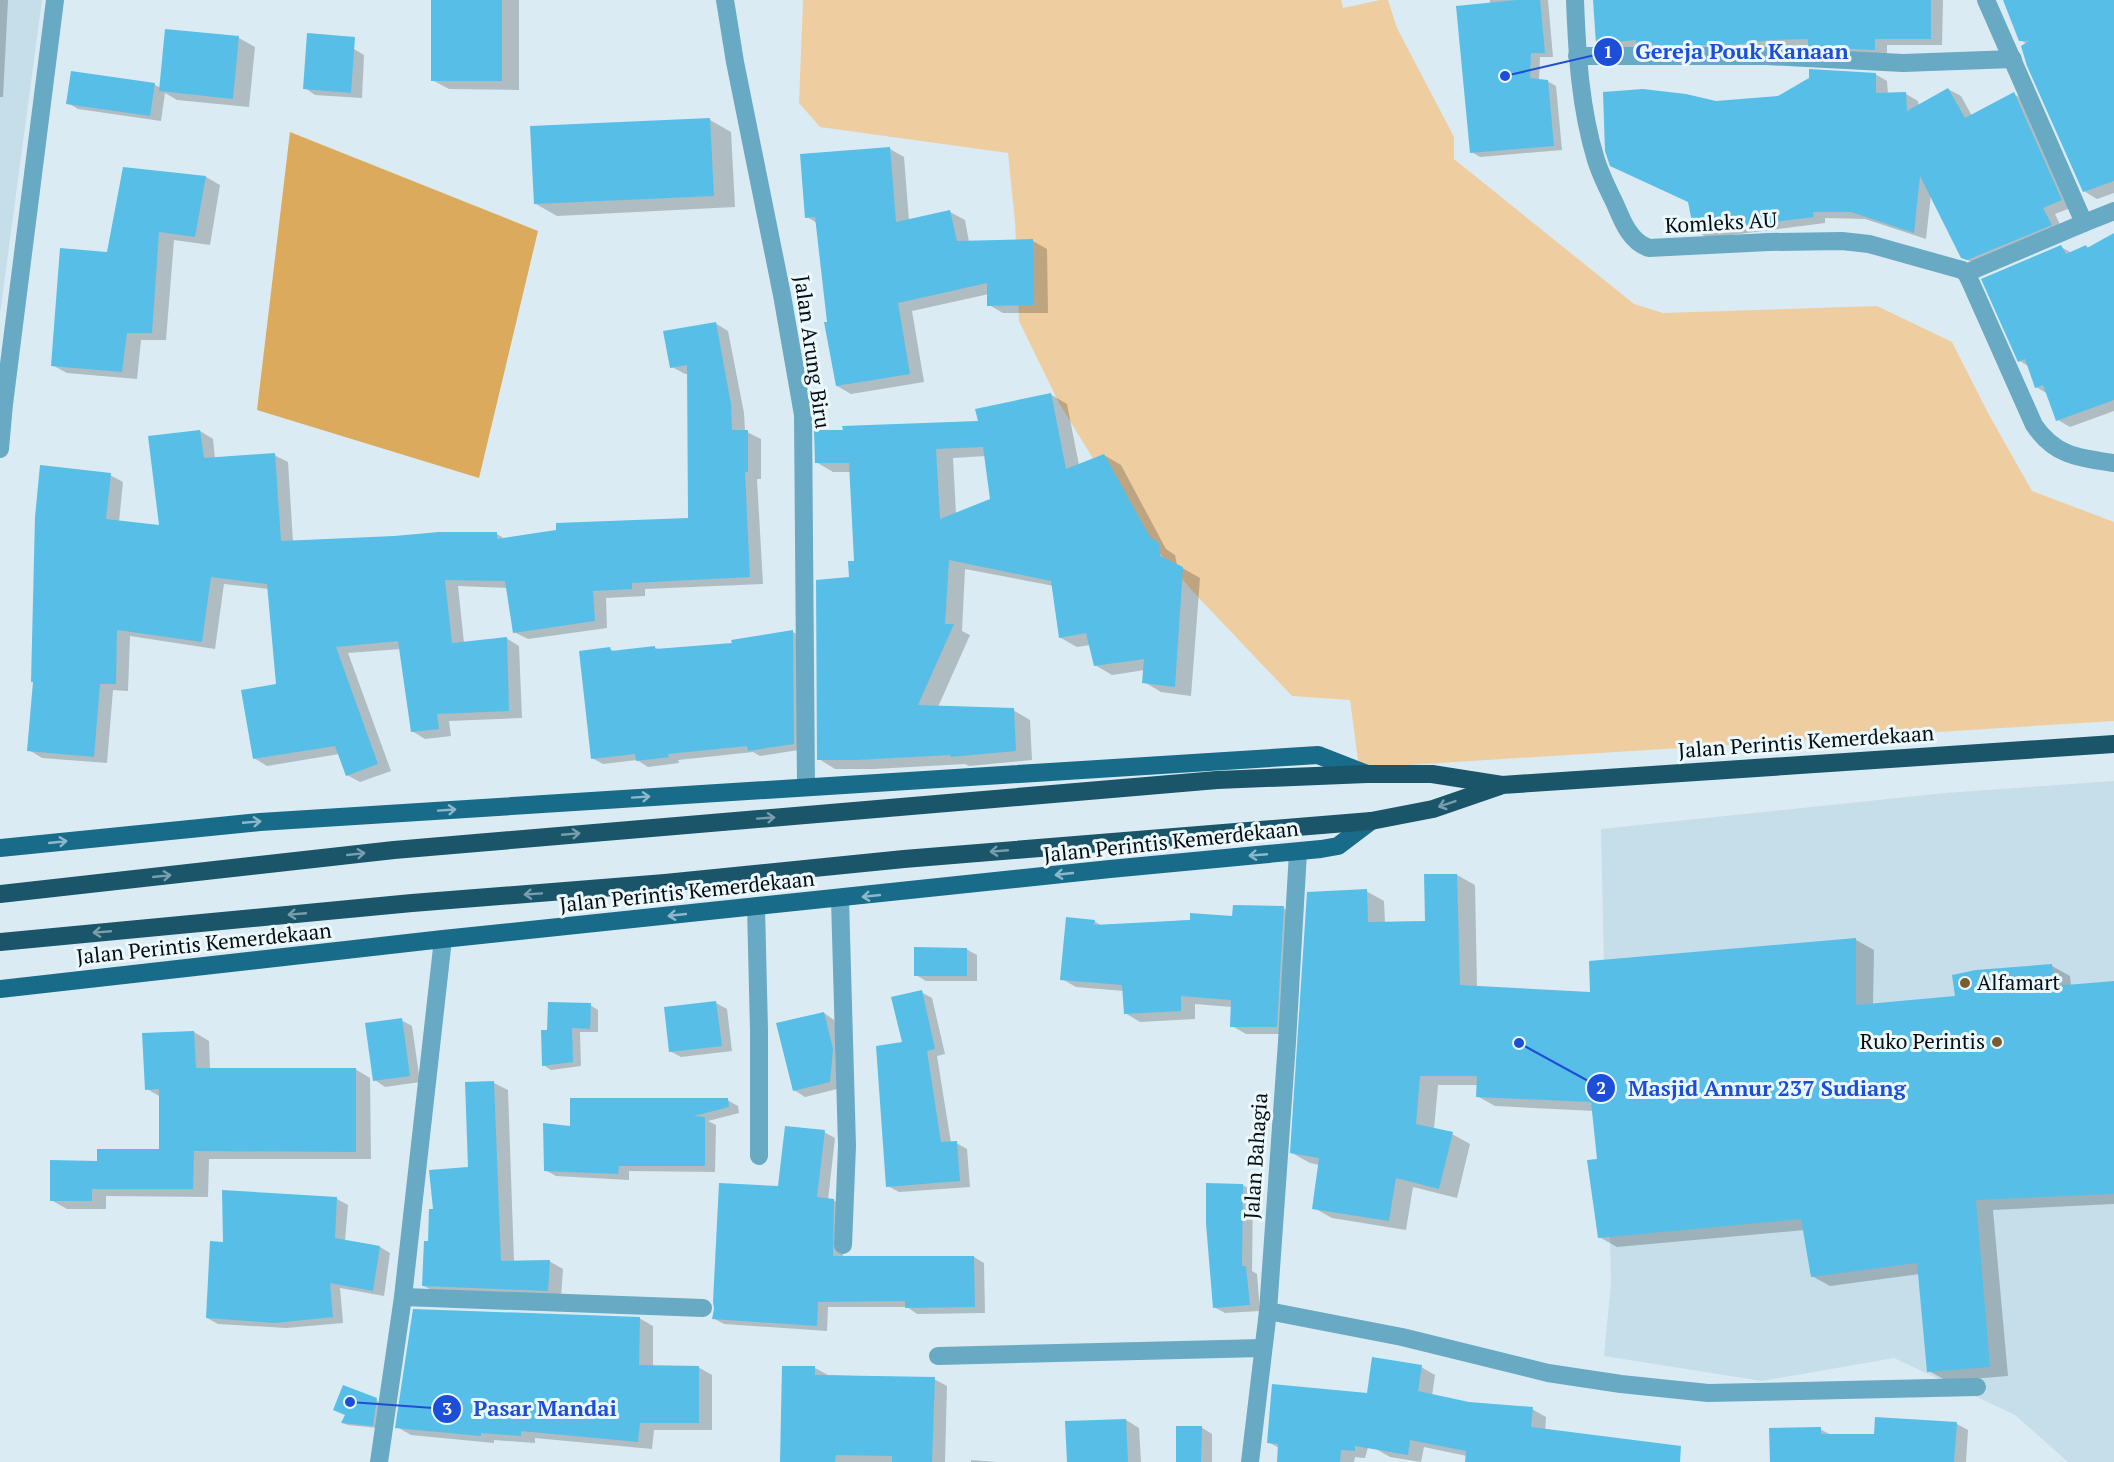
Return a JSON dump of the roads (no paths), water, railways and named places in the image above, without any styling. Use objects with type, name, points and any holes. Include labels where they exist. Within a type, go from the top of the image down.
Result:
[{"type":"highway","name":"Jalan Perintis Kemerdekaan","points":[[0,894],[394,850],[654,826],[898,808],[1217,780],[1367,774],[1432,774],[1502,785],[2114,744]]},
{"type":"highway","name":"Jalan Perintis Kemerdekaan","points":[[0,942],[412,903],[665,884],[904,859],[1371,821],[1433,809],[1502,785]]},
{"type":"main road","name":"Jalan Perintis Kemerdekaan","points":[[0,848],[260,822],[1318,755],[1367,774]]},
{"type":"main road","name":"Jalan Perintis Kemerdekaan","points":[[0,989],[443,939],[1110,869],[1298,852],[1338,846],[1371,821]]},
{"type":"street","points":[[0,449],[56,0]]},
{"type":"street","name":"Jalan Arung Biru","points":[[725,0],[803,415],[806,787]]},
{"type":"street","name":"Komleks AU","points":[[1575,0],[1577,56],[1588,129],[1596,161],[1621,218],[1634,239],[1642,246],[1649,248],[1769,242],[1869,244],[1956,268],[1966,273]]},
{"type":"street","points":[[1986,0],[2084,223]]},
{"type":"street","points":[[1577,56],[1766,56],[1903,63],[2013,59]]},
{"type":"street","points":[[2114,211],[1966,273],[2034,425],[2042,437],[2074,457],[2114,463]]},
{"type":"street","name":"Jalan Bahagia","points":[[1250,1462],[1268,1311],[1298,852]]},
{"type":"street","points":[[840,899],[847,1146],[843,1245]]},
{"type":"street","points":[[756,907],[759,1156]]},
{"type":"street","points":[[379,1462],[403,1297],[443,939]]},
{"type":"street","points":[[403,1297],[703,1308]]},
{"type":"street","points":[[1268,1311],[1402,1337],[1548,1373],[1668,1390],[1708,1393],[1977,1387]]},
{"type":"street","points":[[938,1356],[1263,1348]]},
{"type":"place","name":"Gereja Pouk Kanaan","points":[[1505,76]]},
{"type":"place","name":"Alfamart","points":[[1965,983]]},
{"type":"place","name":"Ruko Perintis","points":[[1997,1042]]},
{"type":"place","name":"Masjid Annur 237 Sudiang","points":[[1519,1043]]},
{"type":"place","name":"Pasar Mandai","points":[[350,1402]]}]
